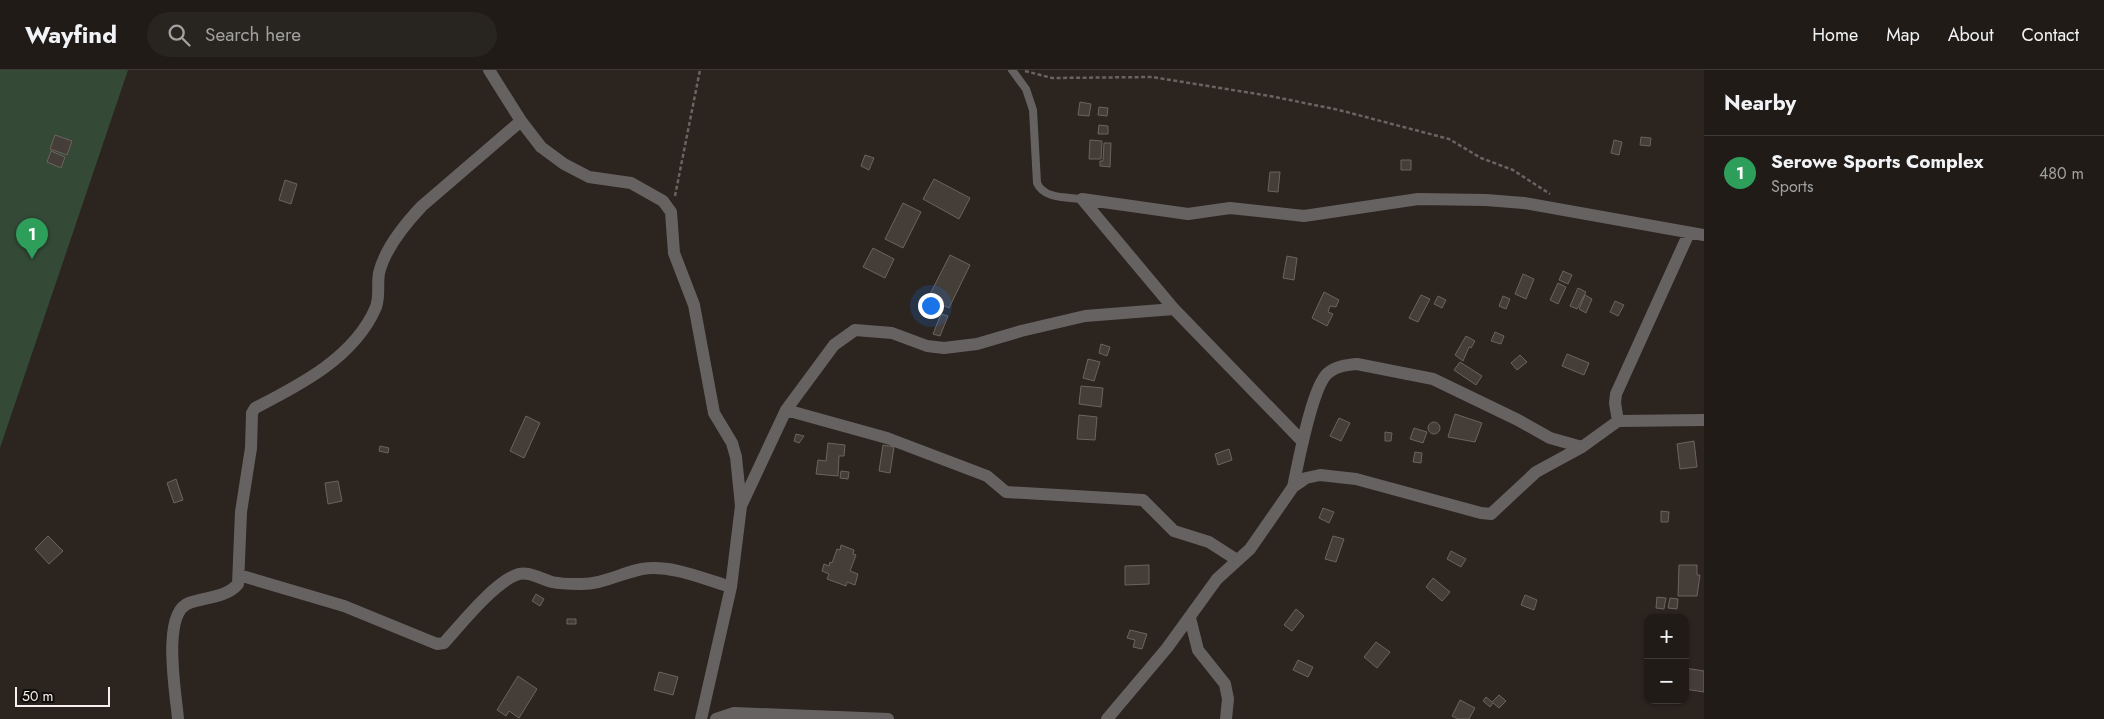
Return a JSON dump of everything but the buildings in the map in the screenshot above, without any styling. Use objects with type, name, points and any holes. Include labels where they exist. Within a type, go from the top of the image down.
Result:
[{"type":"street","points":[[490,70],[521,121],[541,147],[564,164],[589,176],[631,183],[664,201],[671,212],[674,253],[694,305],[714,413],[732,443],[736,457],[741,506],[731,587],[701,719]]},
{"type":"street","points":[[178,719],[173,676],[174,620],[178,610],[187,603],[231,592],[238,584],[241,512],[251,448],[252,413],[255,408],[317,374],[340,356],[363,328],[376,308],[381,268],[391,246],[409,220],[422,206],[521,121]]},
{"type":"street","points":[[1082,199],[1188,214],[1230,208],[1304,216],[1418,199],[1486,200],[1524,203],[1704,235]]},
{"type":"street","points":[[1082,199],[1174,309],[1303,442]]},
{"type":"street","points":[[1618,421],[1615,403],[1616,394],[1689,233]]},
{"type":"street","points":[[741,506],[786,410],[834,345],[855,330],[892,333],[927,346],[944,348],[978,344],[1021,331],[1085,316],[1174,309]]},
{"type":"street","points":[[1293,487],[1317,390],[1323,378],[1335,368],[1357,364],[1433,379],[1518,420],[1550,438],[1582,447]]},
{"type":"street","points":[[786,410],[895,441],[987,476],[1006,492],[1144,500],[1174,531],[1208,542],[1238,560]]},
{"type":"street","points":[[1107,719],[1190,618],[1218,579],[1256,541],[1293,487],[1306,478],[1320,475],[1338,476],[1491,514],[1536,472],[1582,447],[1618,421],[1704,420]]},
{"type":"street","points":[[239,575],[344,606],[437,644],[444,643],[473,610],[508,578],[518,574],[529,574],[554,582],[582,584],[598,582],[640,569],[654,567],[731,587]]},
{"type":"street","points":[[1190,618],[1198,650],[1225,684],[1228,699],[1226,719]]},
{"type":"street","points":[[716,719],[734,713],[888,719]]},
{"type":"lane","points":[[1012,70],[1026,89],[1033,110],[1037,183],[1039,188],[1047,194],[1082,199]]},
{"type":"path","points":[[671,212],[700,70]]},
{"type":"path","points":[[1019,70],[1052,78],[1152,77],[1270,96],[1339,110],[1449,139],[1481,158],[1513,170],[1551,195]]},
{"type":"green space","points":[[0,70],[128,70],[0,448]]},
{"type":"place","name":"Serowe Sports Complex","points":[[32,259]]}]
